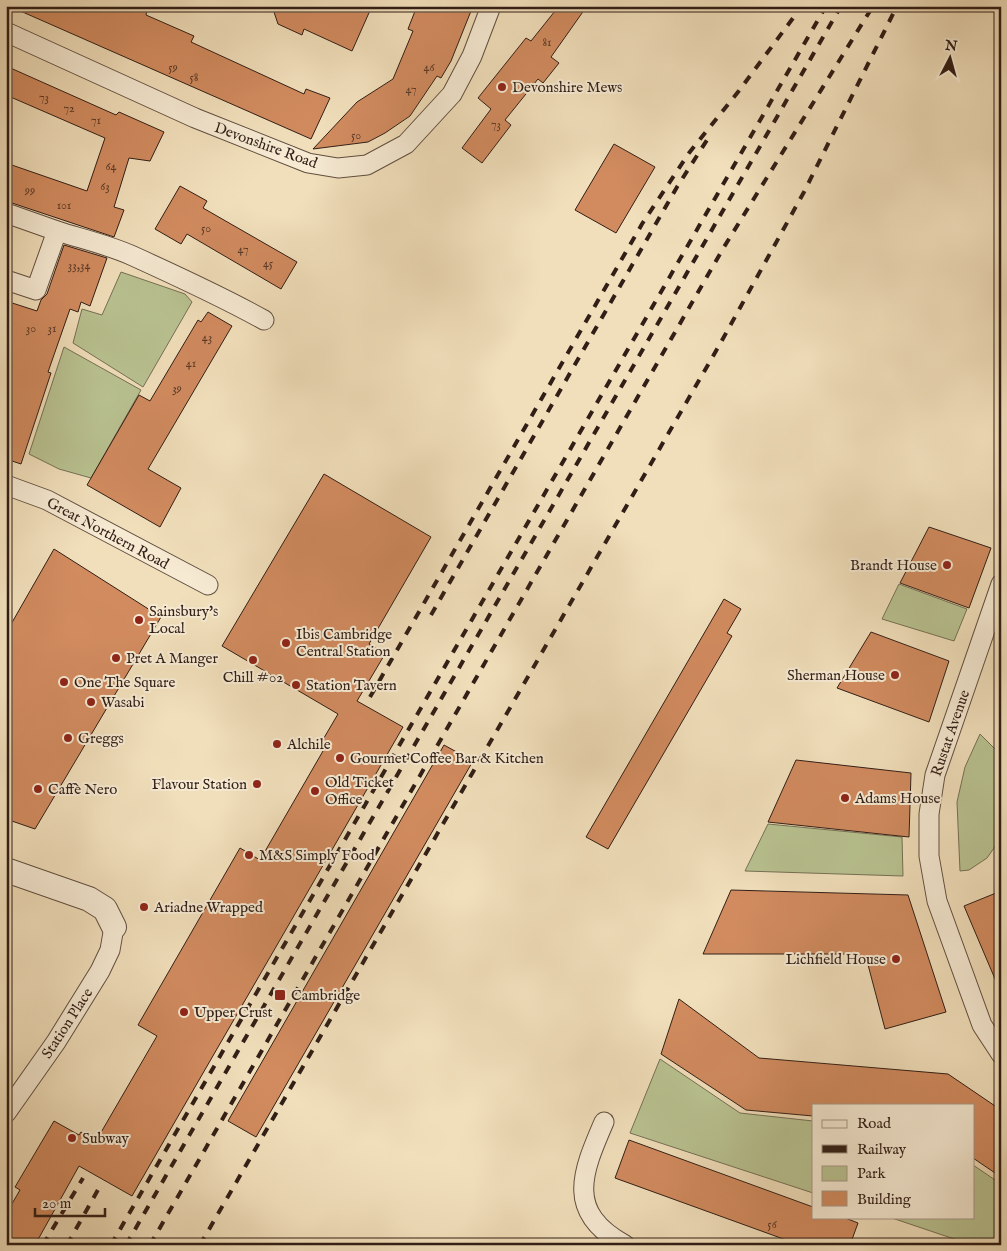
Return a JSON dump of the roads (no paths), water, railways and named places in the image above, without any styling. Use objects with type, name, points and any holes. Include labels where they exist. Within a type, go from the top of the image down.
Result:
[{"type":"street","name":"Devonshire Road","points":[[6,32],[195,118],[308,163],[338,168],[367,165],[406,144],[452,94],[472,56],[491,6]]},
{"type":"street","points":[[6,214],[132,256],[162,271],[210,290],[264,320]]},
{"type":"street","points":[[6,280],[36,290],[56,230]]},
{"type":"street","name":"Great Northern Road","points":[[6,485],[46,500],[208,585]]},
{"type":"street","name":"Rustat Avenue","points":[[1001,584],[935,775],[929,814],[929,856],[937,901],[982,1025],[1001,1054]]},
{"type":"street","points":[[6,870],[89,899],[105,910],[114,927]]},
{"type":"street","name":"Station Place","points":[[6,1113],[56,1042],[100,971],[110,950],[114,927]]},
{"type":"street","points":[[604,1122],[584,1174],[582,1193],[586,1209],[598,1226],[625,1245]]},
{"type":"railway","points":[[370,697],[642,224],[689,153],[738,92],[802,6]]},
{"type":"railway","points":[[111,1245],[826,6]]},
{"type":"railway","points":[[126,1245],[841,6]]},
{"type":"railway","points":[[150,1245],[724,247],[873,6]]},
{"type":"railway","points":[[200,1245],[720,344],[804,192],[897,6]]},
{"type":"railway","points":[[431,615],[677,187],[707,140]]},
{"type":"railway","points":[[43,1245],[83,1178]]},
{"type":"railway","points":[[67,1245],[99,1188]]},
{"type":"place","name":"Devonshire Mews","points":[[502,87]]},
{"type":"place","name":"Brandt House","points":[[947,565]]},
{"type":"place","name":"Sainsbury's Local","points":[[139,620]]},
{"type":"place","name":"Ibis Cambridge Central Station","points":[[286,643]]},
{"type":"place","name":"Pret A Manger","points":[[116,658]]},
{"type":"place","name":"Chill #02","points":[[253,660]]},
{"type":"place","name":"Sherman House","points":[[895,675]]},
{"type":"place","name":"One The Square","points":[[64,682]]},
{"type":"place","name":"Station Tavern","points":[[296,685]]},
{"type":"place","name":"Wasabi","points":[[91,702]]},
{"type":"place","name":"Greggs","points":[[68,738]]},
{"type":"place","name":"Alchile","points":[[277,744]]},
{"type":"place","name":"Gourmet Coffee Bar & Kitchen","points":[[340,758]]},
{"type":"place","name":"Flavour Station","points":[[257,784]]},
{"type":"place","name":"Caffè Nero","points":[[38,789]]},
{"type":"place","name":"Old Ticket Office","points":[[315,791]]},
{"type":"place","name":"Adams House","points":[[845,798]]},
{"type":"place","name":"M&S Simply Food","points":[[249,855]]},
{"type":"place","name":"Ariadne Wrapped","points":[[144,907]]},
{"type":"place","name":"Lichfield House","points":[[896,959]]},
{"type":"place","name":"Cambridge","points":[[280,995]]},
{"type":"place","name":"Upper Crust","points":[[184,1012]]},
{"type":"place","name":"Subway","points":[[72,1138]]}]
